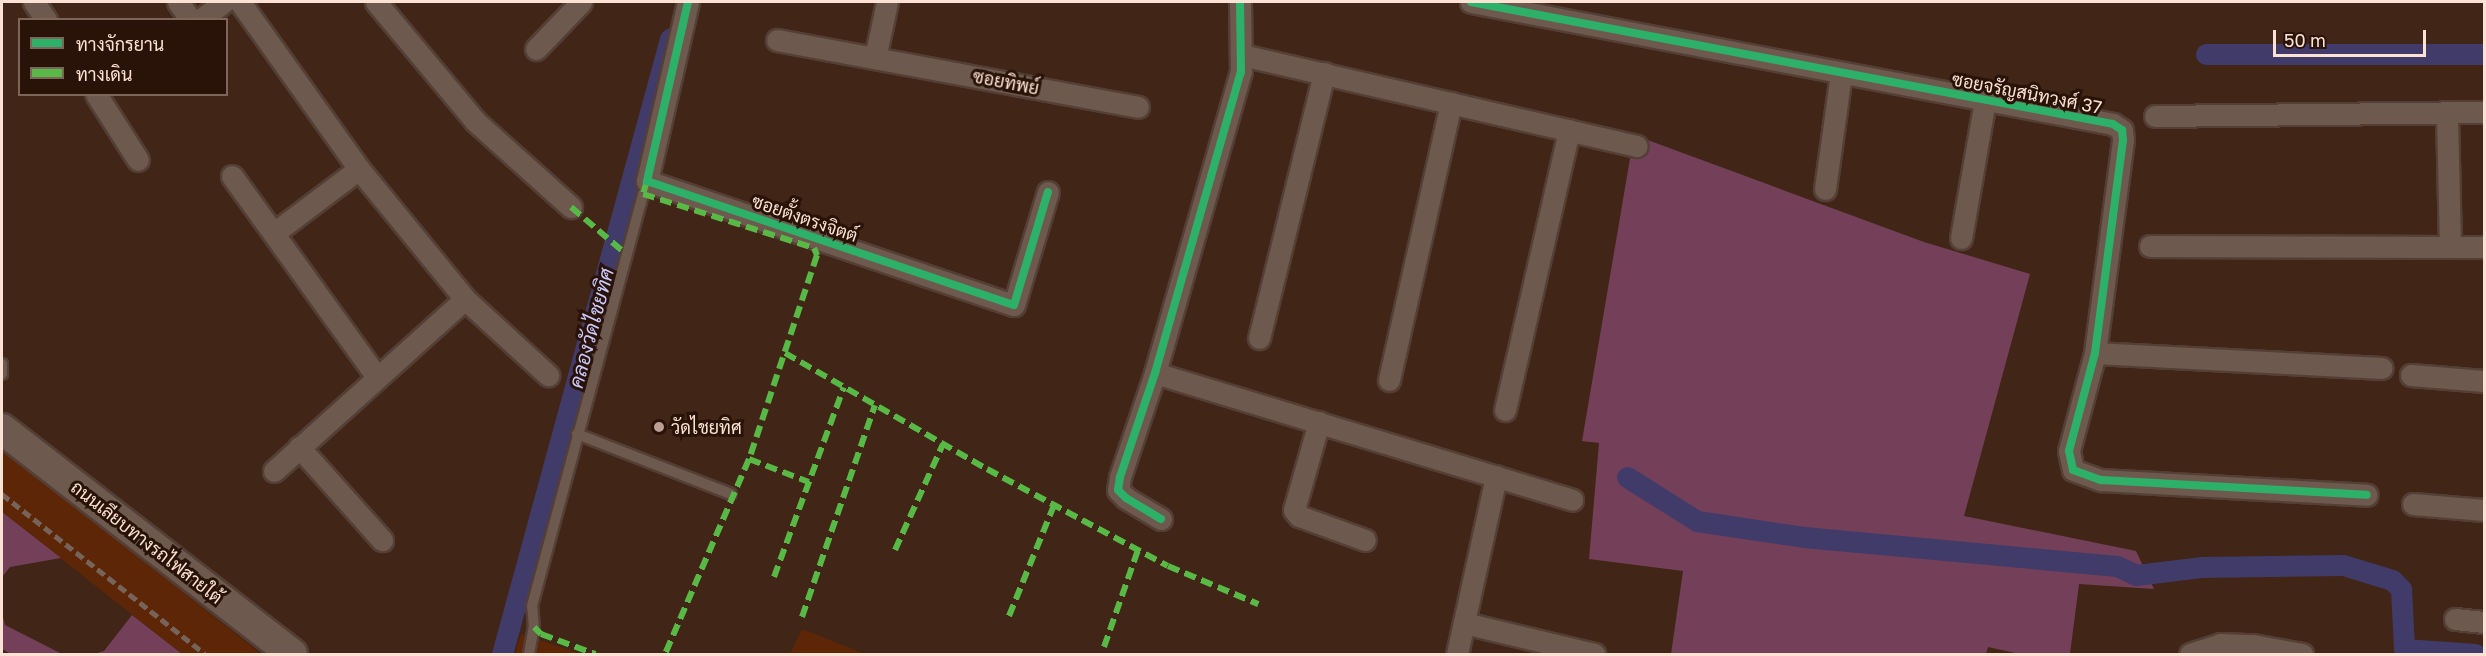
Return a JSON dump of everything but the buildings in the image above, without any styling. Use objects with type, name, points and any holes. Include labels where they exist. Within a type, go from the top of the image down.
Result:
[{"type":"main road","name":"ถนนเลียบทางรถไฟสายใต้","points":[[2,429],[292,654]]},
{"type":"street","points":[[34,2],[45,18]]},
{"type":"street","points":[[178,2],[190,18]]},
{"type":"street","points":[[203,18],[225,2]]},
{"type":"street","points":[[240,2],[359,169],[465,299],[548,375]]},
{"type":"street","points":[[376,2],[475,122],[571,207]]},
{"type":"street","points":[[536,49],[581,2]]},
{"type":"street","name":"ซอยตั้งตรงจิตต์","points":[[688,2],[647,181],[1014,305],[1048,192]]},
{"type":"street","points":[[874,58],[887,2]]},
{"type":"street","points":[[1161,519],[1118,490],[1155,373],[1241,72],[1240,2]]},
{"type":"street","name":"ซอยจรัญสนิทวงศ์ 37","points":[[1471,2],[2113,124],[2122,130],[2123,140],[2095,353],[2069,451],[2073,470],[2101,480],[2367,495]]},
{"type":"street","name":"ซอยทิพย์","points":[[777,40],[1138,107]]},
{"type":"street","points":[[1242,55],[1637,146]]},
{"type":"street","points":[[1259,338],[1324,74]]},
{"type":"street","points":[[1825,189],[1842,74]]},
{"type":"street","points":[[98,96],[138,160]]},
{"type":"street","points":[[1961,238],[1985,100]]},
{"type":"street","points":[[1389,380],[1451,103]]},
{"type":"street","points":[[2155,116],[2484,111]]},
{"type":"street","points":[[2447,112],[2450,246]]},
{"type":"street","points":[[1505,410],[1569,130]]},
{"type":"street","points":[[274,233],[359,169]]},
{"type":"street","points":[[232,176],[377,377]]},
{"type":"street","points":[[2150,246],[2484,247]]},
{"type":"street","points":[[274,471],[465,299]]},
{"type":"street","points":[[2095,353],[2382,368]]},
{"type":"street","points":[[1155,373],[1572,500]]},
{"type":"street","points":[[2411,375],[2484,381]]},
{"type":"street","points":[[1319,422],[1294,510],[1299,516],[1365,540]]},
{"type":"street","points":[[299,447],[382,540]]},
{"type":"street","points":[[1457,654],[1496,476]]},
{"type":"street","points":[[2414,504],[2484,510]]},
{"type":"street","points":[[2455,619],[2484,622]]},
{"type":"street","points":[[1464,623],[1593,654]]},
{"type":"street","points":[[2190,654],[2220,644],[2253,645],[2302,654]]},
{"type":"lane","points":[[529,654],[534,627],[531,606],[643,194]]},
{"type":"lane","points":[[2,364],[2,374]]},
{"type":"lane","points":[[576,434],[731,494]]},
{"type":"shaded area","points":[[1634,135],[1924,242],[2030,274],[1964,516],[2136,551],[2154,589],[2079,584],[2070,654],[2020,654],[1988,647],[1986,654],[1671,654],[1683,571],[1589,559],[1599,443],[1582,441]]},
{"type":"shaded area","points":[[2,449],[261,654],[182,654],[2,512]]},
{"type":"shaded area","points":[[2,512],[61,558],[10,567],[2,577]]},
{"type":"shaded area","points":[[2,613],[5,625],[62,654],[11,654],[2,649]]},
{"type":"shaded area","points":[[132,615],[182,654],[94,654],[104,651]]},
{"type":"shaded area","points":[[802,629],[865,654],[790,654]]},
{"type":"shaded area","points":[[521,634],[581,654],[515,654]]},
{"type":"waterway","name":"คลองวัดไชยทิศ","points":[[502,654],[670,39]]},
{"type":"waterway","points":[[2206,54],[2484,54]]},
{"type":"waterway","points":[[1627,477],[1697,521],[1804,537],[2117,566],[2136,575],[2201,567],[2343,565],[2392,580],[2401,589],[2404,649],[2475,654]]},
{"type":"railway","points":[[2,494],[205,654]]},
{"type":"marked path","points":[[647,181],[643,194],[814,248],[817,255],[749,459],[665,654]]},
{"type":"marked path","points":[[571,207],[626,254]]},
{"type":"marked path","points":[[785,353],[987,469],[1168,566],[1258,604]]},
{"type":"marked path","points":[[774,577],[844,387]]},
{"type":"marked path","points":[[802,617],[875,405]]},
{"type":"marked path","points":[[895,550],[943,444]]},
{"type":"marked path","points":[[749,459],[809,482]]},
{"type":"marked path","points":[[1009,616],[1054,505]]},
{"type":"marked path","points":[[1104,647],[1138,550]]},
{"type":"marked path","points":[[534,627],[541,634],[595,654]]},
{"type":"cycle path","points":[[688,2],[647,181],[1014,305],[1048,192]]},
{"type":"cycle path","points":[[1161,519],[1126,498],[1118,490],[1120,477],[1155,373],[1241,72],[1240,2]]},
{"type":"cycle path","points":[[1471,2],[2113,124],[2122,130],[2123,140],[2095,353],[2069,451],[2073,470],[2101,480],[2367,495]]},
{"type":"place","name":"วัดไชยทิศ","points":[[659,427]]}]
